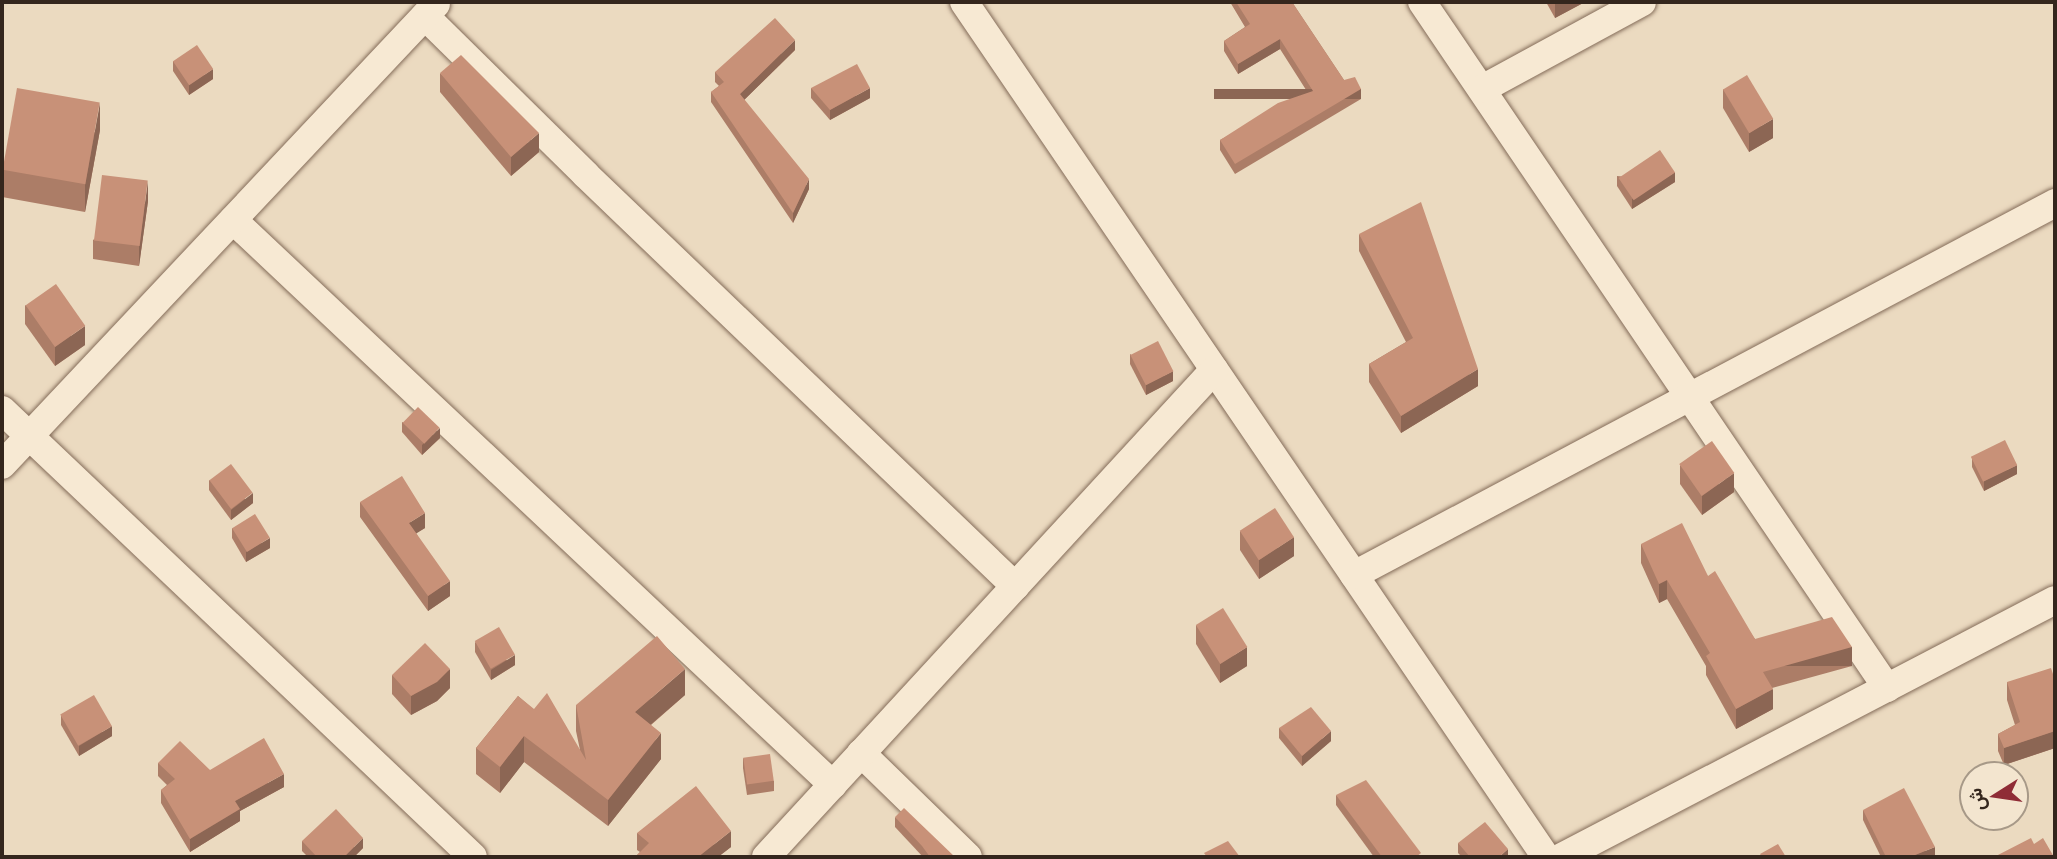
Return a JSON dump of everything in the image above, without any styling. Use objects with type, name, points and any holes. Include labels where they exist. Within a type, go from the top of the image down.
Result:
[{"type":"street","points":[[964,2],[1546,857]]},
{"type":"street","points":[[1422,2],[1692,396],[1887,688]]},
{"type":"street","points":[[1482,89],[1642,2]]},
{"type":"street","points":[[2,466],[432,9],[585,174],[1016,586]]},
{"type":"street","points":[[1354,575],[2055,203]]},
{"type":"street","points":[[233,220],[832,785]]},
{"type":"street","points":[[766,857],[1214,370]]},
{"type":"street","points":[[2,410],[473,857]]},
{"type":"street","points":[[1562,857],[2055,600]]},
{"type":"street","points":[[862,753],[968,857]]},
{"type":"building","points":[[1236,2],[1292,2],[1344,80],[1355,77],[1361,89],[1235,164],[1220,140],[1278,103],[1313,91],[1280,39],[1238,64],[1224,41],[1250,24]]},
{"type":"building","points":[[775,18],[795,40],[740,94],[809,179],[793,213],[711,92],[724,82],[715,72]]},
{"type":"building","points":[[197,45],[213,69],[189,85],[173,61]]},
{"type":"building","points":[[461,55],[539,133],[511,157],[440,73]]},
{"type":"building","points":[[857,64],[870,88],[830,110],[811,88]]},
{"type":"building","points":[[1747,75],[1773,119],[1749,133],[1723,89]]},
{"type":"building","points":[[17,88],[100,103],[85,184],[3,170]]},
{"type":"building","points":[[1660,150],[1675,172],[1634,200],[1619,178]]},
{"type":"building","points":[[102,175],[148,181],[140,246],[94,241]]},
{"type":"building","points":[[1421,202],[1478,369],[1401,416],[1369,364],[1413,338],[1359,234]]},
{"type":"building","points":[[56,284],[85,326],[55,347],[26,305]]},
{"type":"building","points":[[1158,341],[1173,371],[1146,385],[1130,355]]},
{"type":"building","points":[[418,407],[440,428],[424,444],[403,423]]},
{"type":"building","points":[[2005,440],[2017,465],[1983,482],[1971,457]]},
{"type":"building","points":[[1712,441],[1734,473],[1702,496],[1679,464]]},
{"type":"building","points":[[231,464],[253,493],[231,509],[209,480]]},
{"type":"building","points":[[402,476],[425,513],[409,523],[450,581],[428,596],[360,502]]},
{"type":"building","points":[[1275,508],[1294,537],[1259,560],[1240,531]]},
{"type":"building","points":[[255,514],[270,538],[247,552],[232,528]]},
{"type":"building","points":[[1682,523],[1708,576],[1715,571],[1755,639],[1832,617],[1852,647],[1763,672],[1773,689],[1736,709],[1706,656],[1710,653],[1667,580],[1659,584],[1641,544]]},
{"type":"building","points":[[1223,608],[1247,647],[1220,664],[1196,625]]},
{"type":"building","points":[[499,627],[515,655],[491,669],[475,641]]},
{"type":"building","points":[[657,636],[685,669],[635,712],[661,733],[608,800],[524,736],[500,767],[476,748],[518,696],[534,709],[547,693],[586,760],[576,705]]},
{"type":"building","points":[[425,643],[450,669],[437,682],[411,696],[392,675]]},
{"type":"building","points":[[2051,668],[2055,680],[2055,731],[2004,748],[1998,734],[2020,722],[2007,682]]},
{"type":"building","points":[[94,695],[112,726],[78,746],[60,714]]},
{"type":"building","points":[[1311,707],[1331,731],[1302,756],[1279,728]]},
{"type":"building","points":[[264,738],[284,774],[235,801],[240,809],[190,839],[161,790],[175,779],[158,763],[180,741],[210,770]]},
{"type":"building","points":[[770,754],[774,781],[747,784],[743,758]]},
{"type":"building","points":[[1366,780],[1421,853],[1416,857],[1382,857],[1336,795]]},
{"type":"building","points":[[696,786],[731,831],[698,857],[635,857],[649,843],[637,833]]},
{"type":"building","points":[[1904,788],[1935,847],[1910,857],[1886,857],[1863,810]]},
{"type":"building","points":[[904,808],[955,857],[930,857],[895,817]]},
{"type":"building","points":[[336,809],[363,838],[344,857],[317,857],[302,841]]},
{"type":"building","points":[[1485,822],[1508,849],[1499,857],[1470,857],[1458,843]]},
{"type":"building","points":[[2031,838],[2034,844],[2043,838],[2054,857],[1994,857]]},
{"type":"building","points":[[1228,841],[1240,857],[1207,857],[1204,853]]},
{"type":"building","points":[[1778,844],[1786,857],[1762,857],[1760,854]]}]
